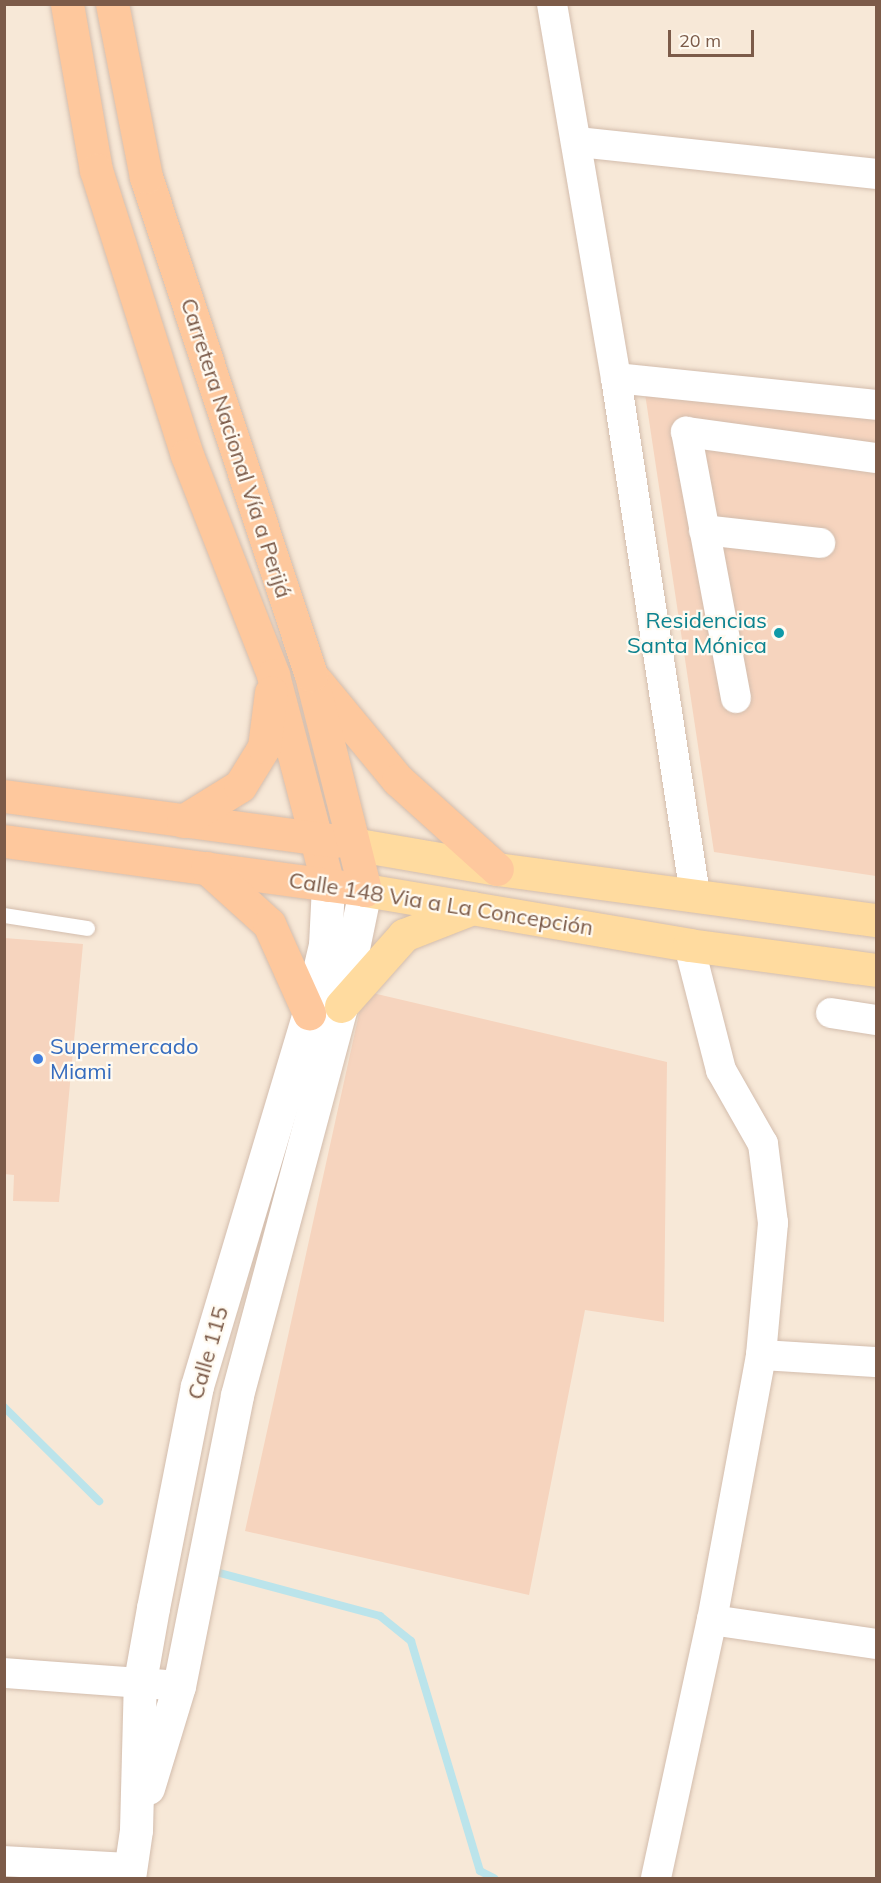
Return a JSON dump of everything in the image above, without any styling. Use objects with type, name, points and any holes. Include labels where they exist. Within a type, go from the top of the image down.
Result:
[{"type":"highway","name":"Carretera Nacional Vía a Perijá","points":[[67,4],[96,170],[187,455],[273,675],[328,885]]},
{"type":"highway","name":"Carretera Nacional Vía a Perijá","points":[[112,4],[146,177],[311,675],[365,890]]},
{"type":"highway","points":[[183,821],[240,786],[264,747],[273,675]]},
{"type":"highway","points":[[311,675],[398,780],[497,869]]},
{"type":"highway","name":"Calle 148 Via a La Concepción","points":[[4,796],[353,844]]},
{"type":"highway","name":"Calle 148 Via a La Concepción","points":[[4,841],[365,890]]},
{"type":"highway","points":[[207,868],[269,924],[309,1013]]},
{"type":"main road","name":"Calle 148 Via a La Concepción","points":[[353,844],[497,869],[876,920]]},
{"type":"main road","name":"Calle 148 Via a La Concepción","points":[[365,890],[689,945],[876,970]]},
{"type":"main road","points":[[341,1006],[404,935],[473,908]]},
{"type":"street","points":[[552,4],[578,142],[616,378],[695,895]]},
{"type":"street","points":[[578,142],[876,174]]},
{"type":"street","points":[[616,378],[876,405]]},
{"type":"street","points":[[736,698],[686,432],[876,458]]},
{"type":"street","points":[[704,530],[820,543]]},
{"type":"street","name":"Calle 115","points":[[130,1873],[136,1830],[140,1682],[197,1386],[309,1013],[325,945],[328,885]]},
{"type":"street","name":"Calle 115","points":[[136,1830],[179,1686],[237,1395],[341,1006],[365,890]]},
{"type":"street","points":[[656,1878],[712,1620],[761,1355],[773,1223],[763,1144],[721,1071],[689,945]]},
{"type":"street","points":[[831,1012],[876,1020]]},
{"type":"street","points":[[761,1355],[876,1362]]},
{"type":"street","points":[[712,1620],[876,1644]]},
{"type":"street","points":[[4,1673],[179,1686]]},
{"type":"street","points":[[4,1861],[130,1873]]},
{"type":"lane","points":[[4,915],[87,928]]},
{"type":"shaded area","points":[[5,5],[876,5],[876,1878],[5,1878]]},
{"type":"building","name":"Residencias Santa Mónica","points":[[644,387],[876,414],[876,876],[714,852]]},
{"type":"building","name":"Supermercado Miami","points":[[4,938],[83,944],[59,1202],[13,1201],[14,1175],[4,1174]]},
{"type":"building","points":[[364,991],[667,1062],[664,1322],[585,1310],[529,1595],[245,1531]]},
{"type":"waterway","points":[[4,1407],[99,1501]]},
{"type":"waterway","points":[[216,1572],[380,1616],[411,1641],[480,1871],[494,1878]]},
{"type":"place","name":"Residencias Santa Mónica","points":[[779,633]]},
{"type":"place","name":"Supermercado Miami","points":[[38,1059]]}]
